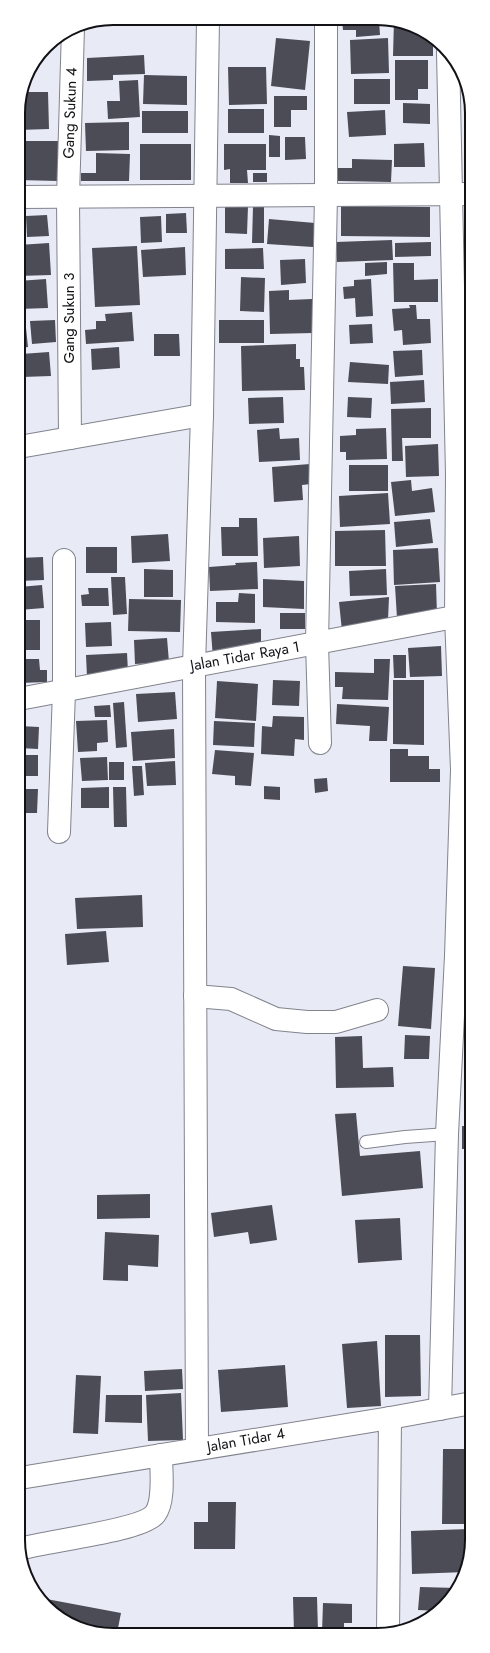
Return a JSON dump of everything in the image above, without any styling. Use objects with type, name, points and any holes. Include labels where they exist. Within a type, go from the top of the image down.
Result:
[{"type":"street","points":[[197,1449],[194,666],[202,415],[208,25]]},
{"type":"street","points":[[320,743],[318,643],[326,195],[326,25]]},
{"type":"street","name":"Gang Sukun 4","points":[[68,197],[72,36]]},
{"type":"street","points":[[440,1408],[447,1134],[464,944],[462,770],[464,615],[457,475],[460,194],[449,62]]},
{"type":"street","points":[[25,197],[460,194]]},
{"type":"street","name":"Gang Sukun 3","points":[[68,197],[70,438]]},
{"type":"street","points":[[25,446],[202,415]]},
{"type":"street","points":[[59,832],[64,691],[64,560]]},
{"type":"street","name":"Jalan Tidar Raya 1","points":[[25,698],[464,615]]},
{"type":"street","points":[[195,996],[231,999],[276,1019],[307,1022],[336,1022],[377,1010]]},
{"type":"street","name":"Jalan Tidar 4","points":[[25,1477],[390,1418],[465,1404]]},
{"type":"street","points":[[388,1627],[390,1418]]},
{"type":"street","points":[[26,1548],[133,1526],[155,1515],[161,1500],[161,1454]]},
{"type":"lane","points":[[366,1142],[447,1134]]},
{"type":"building","points":[[342,25],[379,25],[380,35],[356,37],[356,30],[343,30]]},
{"type":"building","points":[[394,27],[416,34],[433,45],[433,56],[393,56]]},
{"type":"building","points":[[276,38],[310,41],[305,90],[271,86]]},
{"type":"building","points":[[388,38],[389,73],[351,74],[350,40]]},
{"type":"building","points":[[144,55],[145,74],[113,75],[113,80],[87,81],[87,58]]},
{"type":"building","points":[[395,60],[428,60],[428,89],[418,89],[418,100],[395,100]]},
{"type":"building","points":[[228,67],[266,67],[267,104],[229,105]]},
{"type":"building","points":[[144,75],[187,76],[187,105],[143,104]]},
{"type":"building","points":[[354,79],[390,79],[390,104],[354,104]]},
{"type":"building","points":[[138,80],[140,117],[108,119],[107,101],[120,101],[119,81]]},
{"type":"building","points":[[28,92],[48,92],[49,129],[25,130],[25,107]]},
{"type":"building","points":[[274,96],[307,96],[307,110],[291,110],[291,127],[274,127]]},
{"type":"building","points":[[403,103],[430,104],[430,124],[403,123]]},
{"type":"building","points":[[228,109],[264,109],[264,133],[228,133]]},
{"type":"building","points":[[385,110],[386,135],[349,137],[347,112]]},
{"type":"building","points":[[142,111],[188,111],[188,133],[142,133]]},
{"type":"building","points":[[129,122],[129,150],[86,151],[85,123]]},
{"type":"building","points":[[269,135],[280,136],[280,157],[269,157]]},
{"type":"building","points":[[285,137],[305,137],[306,159],[285,160]]},
{"type":"building","points":[[25,141],[58,141],[58,181],[25,180]]},
{"type":"building","points":[[424,143],[425,167],[394,167],[394,144]]},
{"type":"building","points":[[140,144],[191,144],[191,180],[140,180]]},
{"type":"building","points":[[224,144],[266,144],[266,170],[247,170],[248,183],[230,183],[230,169],[224,170]]},
{"type":"building","points":[[96,153],[130,154],[129,181],[81,181],[81,173],[96,173]]},
{"type":"building","points":[[352,159],[392,160],[391,182],[338,181],[338,168],[352,168]]},
{"type":"building","points":[[253,173],[267,173],[267,182],[253,182]]},
{"type":"building","points":[[225,205],[248,206],[247,234],[225,233]]},
{"type":"building","points":[[253,206],[264,206],[264,243],[252,243]]},
{"type":"building","points":[[341,206],[430,207],[430,237],[341,236]]},
{"type":"building","points":[[186,213],[187,233],[166,233],[166,214]]},
{"type":"building","points":[[47,215],[49,236],[27,237],[26,216]]},
{"type":"building","points":[[161,216],[162,242],[141,243],[140,217]]},
{"type":"building","points":[[269,219],[315,223],[313,247],[267,244]]},
{"type":"building","points":[[392,240],[393,260],[337,262],[336,242]]},
{"type":"building","points":[[431,242],[431,256],[395,257],[395,243]]},
{"type":"building","points":[[49,243],[51,275],[25,276],[25,245]]},
{"type":"building","points":[[137,246],[140,305],[95,307],[92,248]]},
{"type":"building","points":[[185,247],[186,275],[143,277],[141,250]]},
{"type":"building","points":[[263,248],[264,269],[225,269],[225,249]]},
{"type":"building","points":[[305,259],[306,283],[281,285],[280,260]]},
{"type":"building","points":[[387,262],[387,274],[365,276],[365,263]]},
{"type":"building","points":[[393,263],[414,263],[414,280],[438,279],[438,302],[394,302]]},
{"type":"building","points":[[241,277],[265,278],[264,312],[240,311]]},
{"type":"building","points":[[46,279],[48,308],[25,309],[25,280]]},
{"type":"building","points":[[371,279],[373,316],[356,317],[355,298],[344,299],[343,287],[354,286],[354,280]]},
{"type":"building","points":[[289,290],[289,300],[312,299],[313,333],[270,334],[269,291]]},
{"type":"building","points":[[409,305],[416,305],[417,319],[430,319],[431,343],[403,345],[402,330],[394,331],[392,309],[410,308]]},
{"type":"building","points":[[132,312],[134,341],[86,344],[85,330],[96,329],[96,321],[106,321],[105,314]]},
{"type":"building","points":[[55,320],[56,342],[32,344],[30,321]]},
{"type":"building","points":[[219,320],[264,320],[264,343],[219,343]]},
{"type":"building","points":[[372,324],[373,343],[350,344],[349,325]]},
{"type":"building","points":[[25,328],[28,347],[25,347]]},
{"type":"building","points":[[464,329],[465,329],[465,355]]},
{"type":"building","points":[[154,334],[179,334],[180,356],[154,356]]},
{"type":"building","points":[[296,344],[296,359],[300,359],[300,367],[304,367],[305,390],[242,391],[241,346]]},
{"type":"building","points":[[119,347],[120,368],[92,370],[91,349]]},
{"type":"building","points":[[422,350],[423,375],[395,377],[393,351]]},
{"type":"building","points":[[49,352],[51,376],[25,377],[25,354]]},
{"type":"building","points":[[350,362],[389,365],[388,384],[348,382]]},
{"type":"building","points":[[424,380],[425,402],[391,404],[390,382]]},
{"type":"building","points":[[283,397],[284,423],[249,424],[248,398]]},
{"type":"building","points":[[348,397],[372,398],[371,418],[347,417]]},
{"type":"building","points":[[431,408],[431,438],[402,438],[403,461],[392,461],[391,409]]},
{"type":"building","points":[[279,428],[280,439],[299,438],[300,460],[259,462],[257,430]]},
{"type":"building","points":[[386,428],[387,459],[346,460],[346,452],[340,452],[340,436],[356,435],[356,429]]},
{"type":"building","points":[[438,444],[439,476],[406,477],[405,446]]},
{"type":"building","points":[[310,464],[311,484],[302,485],[303,500],[274,502],[272,467]]},
{"type":"building","points":[[349,465],[388,465],[388,491],[349,491]]},
{"type":"building","points":[[411,480],[412,491],[432,488],[435,512],[395,516],[391,482]]},
{"type":"building","points":[[388,493],[390,524],[340,527],[339,496]]},
{"type":"building","points":[[239,518],[257,518],[258,556],[222,556],[221,527],[239,527]]},
{"type":"building","points":[[430,519],[433,543],[396,547],[394,522]]},
{"type":"building","points":[[385,530],[386,566],[335,566],[335,531]]},
{"type":"building","points":[[168,534],[170,561],[132,563],[131,536]]},
{"type":"building","points":[[299,536],[300,566],[264,568],[263,538]]},
{"type":"building","points":[[86,547],[117,547],[117,573],[86,573]]},
{"type":"building","points":[[438,548],[440,582],[394,585],[393,550]]},
{"type":"building","points":[[43,557],[44,580],[25,581],[25,558]]},
{"type":"building","points":[[257,562],[258,589],[210,591],[209,567],[236,565],[235,563]]},
{"type":"building","points":[[144,569],[173,570],[173,597],[144,597]]},
{"type":"building","points":[[386,569],[387,595],[350,596],[349,571]]},
{"type":"building","points":[[111,577],[125,577],[127,614],[113,615]]},
{"type":"building","points":[[263,579],[304,581],[304,609],[263,607]]},
{"type":"building","points":[[436,584],[437,616],[397,618],[395,586]]},
{"type":"building","points":[[42,585],[44,608],[25,610],[25,586]]},
{"type":"building","points":[[88,588],[108,588],[109,606],[82,606],[81,595],[89,594]]},
{"type":"building","points":[[239,593],[255,594],[255,623],[216,622],[216,602],[238,602]]},
{"type":"building","points":[[389,597],[388,620],[342,631],[339,602]]},
{"type":"building","points":[[129,599],[181,600],[180,632],[128,631]]},
{"type":"building","points":[[280,613],[305,613],[305,629],[280,629]]},
{"type":"building","points":[[25,620],[40,620],[40,650],[25,650]]},
{"type":"building","points":[[111,622],[112,646],[86,647],[85,623]]},
{"type":"building","points":[[261,629],[261,648],[213,658],[211,632]]},
{"type":"building","points":[[167,638],[169,662],[135,664],[134,640]]},
{"type":"building","points":[[441,646],[442,676],[410,677],[408,648]]},
{"type":"building","points":[[127,653],[128,672],[87,677],[86,655]]},
{"type":"building","points":[[393,655],[406,655],[406,678],[394,678]]},
{"type":"building","points":[[25,659],[39,659],[40,670],[47,670],[47,682],[25,683]]},
{"type":"building","points":[[374,659],[390,659],[388,700],[342,699],[343,687],[335,687],[335,672],[374,673]]},
{"type":"building","points":[[273,680],[300,681],[299,706],[272,705]]},
{"type":"building","points":[[393,680],[424,680],[424,745],[393,744]]},
{"type":"building","points":[[217,681],[258,684],[256,721],[215,718]]},
{"type":"building","points":[[175,692],[177,719],[138,722],[136,694]]},
{"type":"building","points":[[124,702],[127,747],[116,748],[113,703]]},
{"type":"building","points":[[337,704],[389,707],[387,741],[369,741],[370,726],[336,724]]},
{"type":"building","points":[[110,705],[111,717],[95,717],[94,706]]},
{"type":"building","points":[[273,716],[304,717],[304,740],[295,739],[294,756],[261,754],[262,726],[272,727]]},
{"type":"building","points":[[107,720],[108,742],[97,743],[97,751],[78,752],[76,721]]},
{"type":"building","points":[[214,721],[255,723],[254,747],[213,745]]},
{"type":"building","points":[[25,726],[39,727],[38,749],[25,748]]},
{"type":"building","points":[[174,729],[175,758],[133,761],[131,732]]},
{"type":"building","points":[[390,749],[408,749],[408,756],[429,756],[429,769],[440,769],[440,782],[390,782]]},
{"type":"building","points":[[215,750],[254,753],[251,786],[235,785],[235,776],[212,774]]},
{"type":"building","points":[[25,755],[38,755],[38,776],[25,776]]},
{"type":"building","points":[[107,757],[108,780],[82,781],[80,758]]},
{"type":"building","points":[[175,761],[176,785],[147,786],[145,763]]},
{"type":"building","points":[[109,762],[124,762],[124,780],[109,780]]},
{"type":"building","points":[[132,766],[142,766],[144,795],[134,796]]},
{"type":"building","points":[[327,778],[328,791],[315,793],[314,779]]},
{"type":"building","points":[[264,786],[280,787],[280,800],[264,799]]},
{"type":"building","points":[[109,787],[109,808],[81,808],[81,788]]},
{"type":"building","points":[[113,787],[126,787],[127,827],[114,827]]},
{"type":"building","points":[[25,789],[38,789],[37,813],[25,813]]},
{"type":"building","points":[[142,895],[143,927],[77,929],[75,898]]},
{"type":"building","points":[[106,931],[109,962],[67,965],[65,934]]},
{"type":"building","points":[[403,966],[435,968],[431,1029],[398,1026]]},
{"type":"building","points":[[405,1035],[430,1036],[429,1059],[404,1059]]},
{"type":"building","points":[[362,1036],[363,1068],[393,1067],[394,1087],[336,1088],[335,1037]]},
{"type":"building","points":[[356,1113],[360,1156],[420,1151],[423,1188],[342,1196],[335,1114]]},
{"type":"building","points":[[462,1126],[465,1126],[465,1149],[462,1149]]},
{"type":"building","points":[[150,1194],[150,1218],[97,1219],[97,1195]]},
{"type":"building","points":[[272,1205],[277,1240],[250,1244],[248,1232],[214,1237],[211,1213]]},
{"type":"building","points":[[400,1218],[402,1260],[358,1263],[355,1220]]},
{"type":"building","points":[[105,1232],[159,1235],[158,1267],[128,1265],[128,1281],[103,1280]]},
{"type":"building","points":[[385,1335],[420,1335],[421,1396],[385,1397]]},
{"type":"building","points":[[377,1341],[381,1406],[347,1408],[342,1344]]},
{"type":"building","points":[[285,1365],[288,1407],[221,1412],[218,1370]]},
{"type":"building","points":[[182,1369],[183,1389],[145,1391],[144,1371]]},
{"type":"building","points":[[76,1375],[101,1376],[98,1434],[73,1433]]},
{"type":"building","points":[[181,1393],[183,1440],[148,1441],[146,1395]]},
{"type":"building","points":[[106,1395],[142,1395],[142,1423],[105,1422]]},
{"type":"building","points":[[443,1449],[465,1449],[465,1524],[442,1524]]},
{"type":"building","points":[[208,1502],[236,1502],[235,1549],[194,1549],[194,1522],[208,1522]]},
{"type":"building","points":[[465,1529],[465,1546],[459,1572],[412,1574],[411,1531]]},
{"type":"building","points":[[420,1587],[451,1588],[443,1598],[429,1611],[418,1610]]},
{"type":"building","points":[[293,1597],[317,1597],[318,1628],[294,1628]]},
{"type":"building","points":[[48,1599],[121,1613],[118,1628],[90,1625],[59,1610]]},
{"type":"building","points":[[323,1603],[352,1604],[352,1623],[344,1623],[344,1628],[322,1628]]}]
